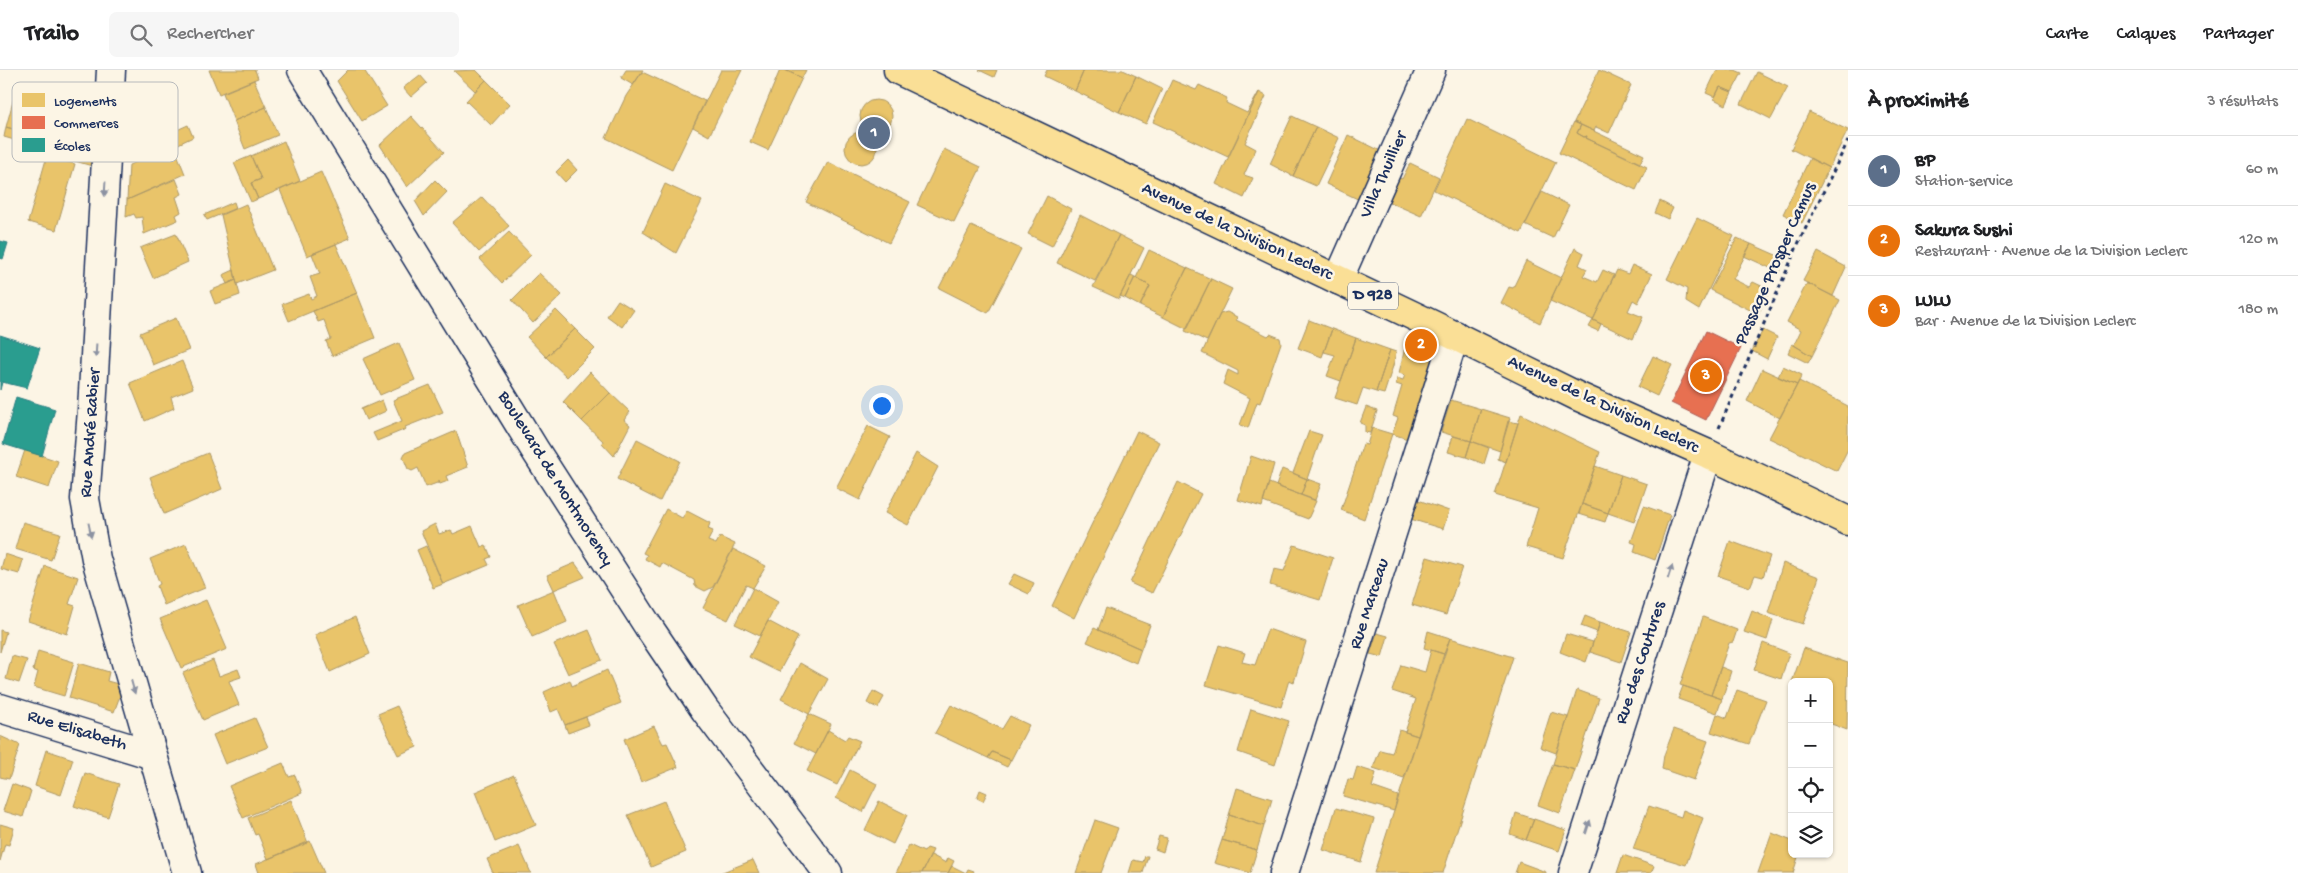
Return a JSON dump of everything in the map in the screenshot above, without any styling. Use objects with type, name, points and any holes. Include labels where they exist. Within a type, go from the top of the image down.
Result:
[{"type":"main road","name":"Avenue de la Division Leclerc","points":[[898,70],[1455,335],[1578,396],[1708,454],[1848,521]]},
{"type":"street","name":"Boulevard de Montmorency","points":[[302,70],[535,450],[648,626],[705,710],[828,873]]},
{"type":"street","name":"Villa Thuillier","points":[[1338,280],[1431,70]]},
{"type":"street","name":"Rue André Rabier","points":[[107,162],[85,499],[96,559],[187,873]]},
{"type":"street","name":"Rue Marceau","points":[[1284,873],[1455,335]]},
{"type":"street","name":"Rue des Coutures","points":[[1573,873],[1708,454]]},
{"type":"street","name":"Rue Elisabeth","points":[[0,708],[153,755]]},
{"type":"path","name":"Passage Prosper Camus","points":[[1708,454],[1799,242],[1848,141]]},
{"type":"building: Logements","points":[[209,70],[255,70],[258,78],[219,94]]},
{"type":"building: Logements","points":[[348,70],[364,70],[387,106],[362,121],[337,81]]},
{"type":"building: Logements","points":[[476,70],[486,80],[475,91],[454,71]]},
{"type":"building: Logements","points":[[626,70],[643,70],[633,85],[621,78]]},
{"type":"building: Logements","points":[[721,70],[742,70],[709,136],[693,127]]},
{"type":"building: Logements","points":[[780,70],[785,70],[802,78],[768,150],[750,142]]},
{"type":"building: Logements","points":[[785,70],[806,70],[802,78]]},
{"type":"building: Logements","points":[[979,70],[997,70],[994,77]]},
{"type":"building: Logements","points":[[1047,70],[1084,70],[1075,91],[1044,76]]},
{"type":"building: Logements","points":[[1084,70],[1123,70],[1136,76],[1119,112],[1075,91]]},
{"type":"building: Logements","points":[[1599,70],[1631,85],[1609,133],[1596,127],[1594,131],[1574,122]]},
{"type":"building: Logements","points":[[1717,70],[1735,70],[1742,73],[1732,92],[1720,87],[1715,97],[1706,93]]},
{"type":"building: Logements","points":[[642,72],[705,101],[672,170],[606,138],[626,96]]},
{"type":"building: Logements","points":[[1757,72],[1788,87],[1771,119],[1741,104]]},
{"type":"building: Logements","points":[[420,75],[427,83],[411,97],[403,88]]},
{"type":"building: Logements","points":[[1136,76],[1162,89],[1146,124],[1119,112]]},
{"type":"building: Logements","points":[[254,80],[266,107],[234,121],[223,93]]},
{"type":"building: Logements","points":[[486,80],[510,104],[491,125],[466,101]]},
{"type":"building: Logements","points":[[1172,80],[1196,90],[1199,85],[1227,98],[1226,103],[1247,113],[1259,92],[1228,157],[1153,122]]},
{"type":"building: Logements","points":[[1720,87],[1732,92],[1726,105],[1714,99]]},
{"type":"building: Logements","points":[[1259,92],[1266,96],[1245,143],[1256,149],[1244,175],[1253,178],[1244,198],[1216,184]]},
{"type":"building: Logements","points":[[876,100],[887,105],[892,116],[887,127],[876,132],[865,127],[860,116],[865,105]]},
{"type":"building: Logements","points":[[12,105],[12,129],[6,127]]},
{"type":"building: Logements","points":[[266,107],[278,135],[245,149],[234,121]]},
{"type":"building: Logements","points":[[1809,112],[1848,130],[1829,168],[1791,149]]},
{"type":"building: Logements","points":[[411,116],[444,152],[407,187],[380,145]]},
{"type":"building: Logements","points":[[1292,116],[1316,127],[1293,176],[1270,164]]},
{"type":"building: Logements","points":[[1467,119],[1556,162],[1521,233],[1434,190]]},
{"type":"building: Logements","points":[[1574,122],[1581,125],[1577,133],[1584,137],[1587,136],[1586,138],[1647,167],[1636,190],[1559,153]]},
{"type":"building: Logements","points":[[188,125],[193,137],[178,144],[178,130]]},
{"type":"building: Logements","points":[[1581,125],[1644,155],[1640,163],[1586,138],[1587,136],[1584,137],[1577,133]]},
{"type":"building: Logements","points":[[6,127],[12,129],[12,139],[4,137]]},
{"type":"building: Logements","points":[[1316,127],[1339,138],[1316,186],[1293,176]]},
{"type":"building: Logements","points":[[861,132],[872,137],[877,148],[872,159],[861,164],[850,159],[845,148],[850,137]]},
{"type":"building: Logements","points":[[1348,135],[1389,155],[1366,203],[1326,184]]},
{"type":"building: Logements","points":[[284,141],[300,181],[258,199],[251,183],[261,179],[251,156]]},
{"type":"building: Logements","points":[[944,149],[981,167],[954,222],[917,205]]},
{"type":"building: Logements","points":[[178,156],[185,174],[127,200],[129,165],[136,162],[178,162]]},
{"type":"building: Logements","points":[[251,156],[261,179],[251,183],[258,199],[251,202],[234,163]]},
{"type":"building: Logements","points":[[1810,158],[1829,168],[1802,223],[1783,214]]},
{"type":"building: Logements","points":[[568,160],[577,170],[565,182],[556,172]]},
{"type":"building: Logements","points":[[45,162],[68,162],[75,164],[56,230],[28,222]]},
{"type":"building: Logements","points":[[78,162],[92,162],[92,166]]},
{"type":"building: Logements","points":[[828,162],[910,202],[889,243],[806,202]]},
{"type":"building: Logements","points":[[1410,163],[1439,177],[1421,216],[1378,197],[1389,173],[1402,179]]},
{"type":"building: Logements","points":[[321,172],[350,238],[307,256],[280,190]]},
{"type":"building: Logements","points":[[176,179],[182,194],[176,197],[181,212],[176,215],[178,220],[144,234],[142,217],[136,218],[134,214],[126,217],[127,200]]},
{"type":"building: Logements","points":[[435,180],[447,192],[424,216],[415,201]]},
{"type":"building: Logements","points":[[665,184],[702,201],[676,253],[643,232]]},
{"type":"building: Logements","points":[[1542,192],[1569,205],[1553,238],[1525,225]]},
{"type":"building: Logements","points":[[1047,196],[1071,209],[1052,246],[1028,234]]},
{"type":"building: Logements","points":[[482,197],[509,226],[479,252],[452,223]]},
{"type":"building: Logements","points":[[1660,201],[1673,208],[1668,219],[1655,213]]},
{"type":"building: Logements","points":[[234,202],[236,208],[207,220],[204,215]]},
{"type":"building: Logements","points":[[246,204],[273,270],[237,284],[221,215]]},
{"type":"building: Logements","points":[[1080,215],[1119,235],[1095,281],[1057,263]]},
{"type":"building: Logements","points":[[1697,218],[1734,236],[1699,310],[1686,302],[1687,289],[1667,279]]},
{"type":"building: Logements","points":[[971,226],[1021,249],[988,313],[939,288]]},
{"type":"building: Logements","points":[[509,232],[531,255],[502,283],[480,259]]},
{"type":"building: Logements","points":[[176,234],[188,262],[153,278],[140,248]]},
{"type":"building: Logements","points":[[1119,235],[1144,248],[1119,299],[1093,287]]},
{"type":"building: Logements","points":[[1737,238],[1751,244],[1733,279],[1749,287],[1753,282],[1770,290],[1758,314],[1710,290]]},
{"type":"building: Logements","points":[[336,244],[357,293],[289,321],[282,304],[309,294],[311,299],[317,296],[310,277],[320,274],[312,254]]},
{"type":"building: Logements","points":[[1751,244],[1785,259],[1779,272],[1744,256]]},
{"type":"building: Logements","points":[[1575,248],[1584,253],[1579,265],[1587,269],[1583,276],[1597,282],[1603,270],[1614,275],[1593,320],[1550,301]]},
{"type":"building: Logements","points":[[1149,250],[1187,268],[1163,317],[1140,306],[1150,286],[1136,278]]},
{"type":"building: Logements","points":[[1818,252],[1846,267],[1833,296],[1803,281]]},
{"type":"building: Logements","points":[[1526,261],[1561,278],[1540,323],[1501,303],[1509,287],[1513,288]]},
{"type":"building: Logements","points":[[1632,265],[1652,274],[1638,303],[1633,300],[1628,311],[1643,317],[1633,339],[1593,320],[1617,270],[1628,274]]},
{"type":"building: Logements","points":[[1187,268],[1211,279],[1187,329],[1163,317]]},
{"type":"building: Logements","points":[[234,270],[236,280],[227,284],[223,275]]},
{"type":"building: Logements","points":[[539,273],[562,295],[533,323],[512,300]]},
{"type":"building: Logements","points":[[1131,275],[1135,277],[1125,298],[1120,296]]},
{"type":"building: Logements","points":[[1135,277],[1150,286],[1140,306],[1125,298]]},
{"type":"building: Logements","points":[[1211,279],[1232,289],[1207,341],[1185,331]]},
{"type":"building: Logements","points":[[236,280],[240,295],[215,304],[210,291]]},
{"type":"building: Logements","points":[[1807,283],[1840,300],[1812,356],[1794,345],[1801,330],[1787,322]]},
{"type":"building: Logements","points":[[357,293],[375,338],[332,356],[326,341],[331,339],[324,320],[318,322],[313,311]]},
{"type":"building: Logements","points":[[618,300],[634,310],[622,327],[607,316]]},
{"type":"building: Logements","points":[[556,310],[575,329],[546,357],[527,337]]},
{"type":"building: Logements","points":[[1227,312],[1237,317],[1236,320],[1268,336],[1270,334],[1280,338],[1281,343],[1260,403],[1257,402],[1248,428],[1240,425],[1250,398],[1223,384],[1228,370],[1238,375],[1238,371],[1202,353],[1220,314]]},
{"type":"building: Logements","points":[[176,318],[189,350],[153,365],[140,333]]},
{"type":"building: Logements","points":[[1309,320],[1332,329],[1322,357],[1298,348]]},
{"type":"building: Logements","points":[[1593,320],[1601,324],[1598,331],[1589,327]]},
{"type":"building: Logements","points":[[575,329],[595,349],[567,377],[546,357]]},
{"type":"building: Logements","points":[[1332,329],[1356,338],[1341,381],[1327,376],[1335,355],[1324,352]]},
{"type":"building: Logements","points":[[1763,330],[1777,337],[1767,359],[1752,351]]},
{"type":"building: Logements","points":[[1356,338],[1390,350],[1376,392],[1363,388],[1357,405],[1335,398]]},
{"type":"building: Logements","points":[[1407,339],[1435,352],[1408,439],[1392,434],[1398,418],[1393,416],[1402,386],[1396,384],[1397,378],[1403,380],[1405,375],[1399,373]]},
{"type":"building: Logements","points":[[399,343],[415,380],[380,395],[363,359]]},
{"type":"building: Logements","points":[[1792,344],[1812,356],[1808,363],[1788,353]]},
{"type":"building: Logements","points":[[1390,350],[1396,352],[1384,394],[1376,392]]},
{"type":"building: Logements","points":[[1653,356],[1672,365],[1657,396],[1638,387]]},
{"type":"building: Logements","points":[[182,361],[193,388],[171,397],[174,408],[145,421],[130,383]]},
{"type":"building: Logements","points":[[1783,366],[1802,375],[1797,385],[1778,377]]},
{"type":"building: Logements","points":[[1762,369],[1797,385],[1780,418],[1747,401]]},
{"type":"building: Logements","points":[[590,372],[610,393],[582,421],[563,402]]},
{"type":"building: Logements","points":[[1799,381],[1848,406],[1848,449],[1837,471],[1769,438]]},
{"type":"building: Logements","points":[[430,385],[443,412],[405,427],[406,429],[377,441],[373,433],[402,421],[393,400]]},
{"type":"building: Logements","points":[[610,393],[630,412],[624,420],[630,425],[614,456],[602,443],[603,441],[582,421]]},
{"type":"building: Logements","points":[[382,400],[386,411],[366,420],[361,409]]},
{"type":"building: Logements","points":[[1451,400],[1481,409],[1471,441],[1441,432]]},
{"type":"building: Logements","points":[[1366,407],[1377,411],[1370,433],[1365,432],[1365,425],[1360,423]]},
{"type":"building: Logements","points":[[1481,409],[1510,418],[1500,451],[1471,441]]},
{"type":"building: Logements","points":[[1521,414],[1600,452],[1563,558],[1526,547],[1538,508],[1495,495]]},
{"type":"building: Logements","points":[[1508,421],[1518,423],[1506,462],[1498,459]]},
{"type":"building: Logements","points":[[868,426],[890,437],[860,500],[836,488]]},
{"type":"building: Logements","points":[[1372,428],[1392,434],[1364,519],[1341,510],[1363,444],[1367,445]]},
{"type":"building: Logements","points":[[456,431],[468,467],[446,476],[448,481],[440,484],[439,481],[439,484],[426,487],[418,468],[412,471],[408,469],[403,457],[405,453]]},
{"type":"building: Logements","points":[[1137,431],[1159,442],[1074,618],[1052,606]]},
{"type":"building: Logements","points":[[1309,431],[1322,435],[1307,479],[1293,473]]},
{"type":"building: Logements","points":[[1453,436],[1471,441],[1466,457],[1448,452]]},
{"type":"building: Logements","points":[[637,439],[680,461],[660,501],[617,479]]},
{"type":"building: Logements","points":[[1471,441],[1489,448],[1484,464],[1466,457]]},
{"type":"building: Logements","points":[[25,450],[58,461],[49,488],[16,477]]},
{"type":"building: Logements","points":[[208,453],[222,489],[164,514],[150,477]]},
{"type":"building: Logements","points":[[916,453],[938,467],[908,525],[885,513]]},
{"type":"building: Logements","points":[[1251,456],[1274,464],[1262,507],[1238,500]]},
{"type":"building: Logements","points":[[1595,466],[1621,475],[1608,513],[1582,504]]},
{"type":"building: Logements","points":[[1282,469],[1307,479],[1301,495],[1276,486]]},
{"type":"building: Logements","points":[[1621,475],[1647,484],[1634,522],[1608,513]]},
{"type":"building: Logements","points":[[1307,479],[1321,484],[1315,500],[1301,495]]},
{"type":"building: Logements","points":[[1178,482],[1201,494],[1152,593],[1130,583]]},
{"type":"building: Logements","points":[[1269,483],[1316,501],[1308,519],[1263,502]]},
{"type":"building: Logements","points":[[1410,497],[1449,511],[1443,529],[1404,517]]},
{"type":"building: Logements","points":[[1582,504],[1608,513],[1605,522],[1579,514]]},
{"type":"building: Logements","points":[[1644,506],[1670,515],[1655,560],[1634,552],[1636,544],[1631,542]]},
{"type":"building: Logements","points":[[666,509],[682,518],[687,511],[710,523],[708,529],[713,531],[708,541],[716,544],[720,537],[735,544],[713,587],[705,591],[695,586],[694,580],[662,563],[660,567],[645,559],[647,555],[643,553]]},
{"type":"building: Logements","points":[[23,522],[60,533],[51,560],[15,549]]},
{"type":"building: Logements","points":[[435,524],[439,534],[451,530],[453,534],[472,526],[481,547],[486,545],[491,557],[486,559],[489,565],[443,584],[421,531]]},
{"type":"building: Logements","points":[[1730,541],[1770,556],[1763,577],[1755,575],[1750,587],[1718,576]]},
{"type":"building: Logements","points":[[186,544],[205,588],[164,605],[157,586],[160,584],[150,559]]},
{"type":"building: Logements","points":[[1294,545],[1333,558],[1320,600],[1270,585],[1274,569],[1284,571]]},
{"type":"building: Logements","points":[[426,546],[443,584],[433,588],[417,550]]},
{"type":"building: Logements","points":[[733,549],[766,566],[753,588],[746,585],[728,620],[703,608]]},
{"type":"building: Logements","points":[[5,554],[23,560],[19,574],[1,569]]},
{"type":"building: Logements","points":[[1427,557],[1462,567],[1446,615],[1412,605]]},
{"type":"building: Logements","points":[[575,563],[585,577],[554,590],[547,575]]},
{"type":"building: Logements","points":[[1783,563],[1819,577],[1803,624],[1768,613]]},
{"type":"building: Logements","points":[[45,566],[78,577],[69,604],[75,606],[67,634],[28,621]]},
{"type":"building: Logements","points":[[1014,574],[1034,583],[1029,594],[1008,584]]},
{"type":"building: Logements","points":[[753,588],[778,602],[760,636],[735,624]]},
{"type":"building: Logements","points":[[554,590],[567,622],[532,637],[518,605]]},
{"type":"building: Logements","points":[[206,600],[227,649],[181,668],[160,619]]},
{"type":"building: Logements","points":[[1106,608],[1150,625],[1141,649],[1098,630]]},
{"type":"building: Logements","points":[[1752,611],[1773,620],[1767,640],[1744,632]]},
{"type":"building: Logements","points":[[1585,616],[1600,622],[1597,632],[1581,626]]},
{"type":"building: Logements","points":[[355,617],[370,654],[330,672],[315,635]]},
{"type":"building: Logements","points":[[1703,617],[1737,630],[1733,642],[1729,643],[1711,695],[1680,685]]},
{"type":"building: Logements","points":[[768,621],[798,637],[779,672],[749,657]]},
{"type":"building: Logements","points":[[1600,622],[1631,632],[1621,662],[1590,652]]},
{"type":"building: Logements","points":[[1094,628],[1141,649],[1136,663],[1087,642]]},
{"type":"building: Logements","points":[[1268,629],[1306,642],[1294,682],[1289,680],[1281,707],[1206,685],[1219,645],[1245,653],[1242,662],[1255,665]]},
{"type":"building: Logements","points":[[0,630],[6,632],[0,652]]},
{"type":"building: Logements","points":[[589,630],[602,660],[568,674],[554,644]]},
{"type":"building: Logements","points":[[1428,631],[1450,638],[1444,654],[1424,648]]},
{"type":"building: Logements","points":[[1377,633],[1388,636],[1382,657],[1370,654]]},
{"type":"building: Logements","points":[[1566,634],[1593,642],[1586,662],[1560,652]]},
{"type":"building: Logements","points":[[1450,638],[1513,657],[1443,873],[1374,873]]},
{"type":"building: Logements","points":[[1763,643],[1789,653],[1781,679],[1754,670]]},
{"type":"building: Logements","points":[[1804,648],[1848,663],[1847,730],[1833,725],[1833,678],[1793,678]]},
{"type":"building: Logements","points":[[1431,650],[1444,654],[1418,736],[1405,732],[1416,699],[1392,691],[1401,665],[1425,672]]},
{"type":"building: Logements","points":[[38,651],[74,662],[64,696],[34,687],[38,672],[33,670]]},
{"type":"building: Logements","points":[[12,656],[27,660],[19,683],[6,679]]},
{"type":"building: Logements","points":[[213,660],[219,676],[238,669],[241,677],[229,681],[239,705],[203,720],[183,673]]},
{"type":"building: Logements","points":[[79,663],[109,672],[107,681],[118,684],[121,693],[114,712],[69,698]]},
{"type":"building: Logements","points":[[800,663],[828,679],[809,714],[781,699]]},
{"type":"building: Logements","points":[[1721,667],[1731,671],[1722,699],[1711,695]]},
{"type":"building: Logements","points":[[607,670],[621,703],[565,725],[558,709],[551,712],[544,692],[570,680],[572,686]]},
{"type":"building: Logements","points":[[1683,686],[1722,699],[1717,713],[1678,699]]},
{"type":"building: Logements","points":[[1577,690],[1599,698],[1575,770],[1553,764]]},
{"type":"building: Logements","points":[[1737,690],[1766,700],[1749,744],[1711,732],[1717,714],[1727,718]]},
{"type":"building: Logements","points":[[873,691],[884,697],[878,708],[867,703]]},
{"type":"building: Logements","points":[[951,705],[1002,729],[1010,716],[1029,725],[1011,760],[992,752],[988,758],[935,733]]},
{"type":"building: Logements","points":[[397,706],[417,747],[398,755],[378,714]]},
{"type":"building: Logements","points":[[1251,709],[1289,721],[1275,765],[1238,752]]},
{"type":"building: Logements","points":[[1551,712],[1568,717],[1556,753],[1540,747]]},
{"type":"building: Logements","points":[[809,714],[831,724],[816,754],[794,743]]},
{"type":"building: Logements","points":[[586,717],[589,725],[568,733],[565,725]]},
{"type":"building: Logements","points":[[255,718],[268,747],[225,764],[213,735]]},
{"type":"building: Logements","points":[[654,726],[663,744],[667,743],[678,767],[641,782],[624,739]]},
{"type":"building: Logements","points":[[1674,729],[1708,741],[1694,780],[1662,769],[1664,755]]},
{"type":"building: Logements","points":[[828,730],[845,740],[848,736],[860,741],[837,785],[807,771]]},
{"type":"building: Logements","points":[[1399,730],[1418,736],[1404,778],[1373,768],[1380,750],[1392,753]]},
{"type":"building: Logements","points":[[0,736],[20,745],[9,779],[0,777]]},
{"type":"building: Logements","points":[[46,750],[73,759],[61,795],[35,786]]},
{"type":"building: Logements","points":[[992,752],[1011,760],[1007,767],[988,758]]},
{"type":"building: Logements","points":[[283,763],[289,777],[295,775],[302,793],[243,818],[229,786]]},
{"type":"building: Logements","points":[[1553,764],[1575,770],[1560,813],[1538,805]]},
{"type":"building: Logements","points":[[1357,767],[1376,773],[1372,787],[1398,796],[1394,811],[1343,796],[1348,779],[1353,780]]},
{"type":"building: Logements","points":[[850,770],[877,784],[863,812],[836,798]]},
{"type":"building: Logements","points":[[85,773],[119,784],[108,817],[74,806]]},
{"type":"building: Logements","points":[[514,775],[536,825],[495,842],[475,792]]},
{"type":"building: Logements","points":[[12,784],[31,791],[23,817],[3,811]]},
{"type":"building: Logements","points":[[1237,788],[1272,799],[1264,826],[1229,815]]},
{"type":"building: Logements","points":[[980,790],[987,793],[983,801],[977,798]]},
{"type":"building: Logements","points":[[291,800],[308,843],[268,859],[258,834],[255,835],[248,818]]},
{"type":"building: Logements","points":[[664,801],[686,852],[651,867],[628,815]]},
{"type":"building: Logements","points":[[879,801],[907,815],[893,844],[865,830]]},
{"type":"building: Logements","points":[[1649,806],[1681,817],[1683,810],[1703,818],[1686,865],[1633,849]]},
{"type":"building: Logements","points":[[1336,808],[1374,819],[1361,862],[1323,850]]},
{"type":"building: Logements","points":[[1516,813],[1534,819],[1526,840],[1510,834]]},
{"type":"building: Logements","points":[[1229,815],[1264,826],[1257,850],[1222,840]]},
{"type":"building: Logements","points":[[1534,819],[1566,830],[1559,851],[1526,840]]},
{"type":"building: Logements","points":[[1095,820],[1118,828],[1101,873],[1076,873]]},
{"type":"building: Logements","points":[[0,824],[14,828],[9,845],[5,844],[0,861]]},
{"type":"building: Logements","points":[[1772,833],[1788,839],[1788,858],[1798,858],[1793,873],[1758,873]]},
{"type":"building: Logements","points":[[1159,836],[1167,838],[1163,852],[1155,849]]},
{"type":"building: Logements","points":[[1222,840],[1257,850],[1250,873],[1214,863]]},
{"type":"building: Logements","points":[[310,841],[324,873],[259,873],[256,864]]},
{"type":"building: Logements","points":[[909,845],[924,852],[927,848],[933,850],[922,873],[896,873]]},
{"type":"building: Logements","points":[[519,846],[531,873],[493,873],[487,859]]},
{"type":"building: Logements","points":[[931,855],[946,863],[948,858],[954,861],[948,873],[922,873]]},
{"type":"building: Logements","points":[[1623,855],[1654,866],[1651,873],[1617,873]]},
{"type":"building: Logements","points":[[1145,856],[1148,856],[1143,873],[1129,873],[1133,860],[1143,862]]},
{"type":"building: Logements","points":[[753,860],[759,873],[720,873]]},
{"type":"building: Logements","points":[[1519,862],[1546,872],[1546,873],[1515,873]]},
{"type":"building: Logements","points":[[952,866],[966,873],[948,873]]},
{"type":"building: Logements","points":[[968,869],[974,871],[973,873],[966,873]]},
{"type":"building: Commerces","points":[[1706,331],[1741,348],[1706,420],[1671,403]]},
{"type":"building: Écoles","points":[[0,241],[8,243],[3,259],[0,258]]},
{"type":"building: Écoles","points":[[0,335],[40,348],[27,388],[2,382],[0,390]]},
{"type":"building: Écoles","points":[[16,397],[55,409],[42,456],[3,444]]},
{"type":"place","name":"BP","points":[[874,133]]},
{"type":"place","name":"Sakura Sushi","points":[[1421,345]]},
{"type":"place","name":"LULU","points":[[1706,376]]}]
